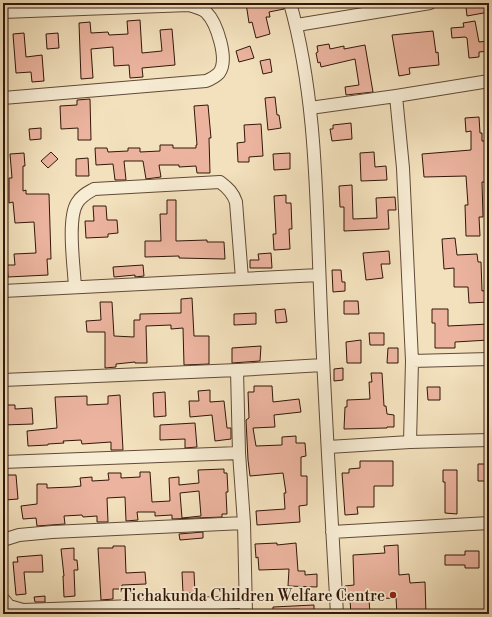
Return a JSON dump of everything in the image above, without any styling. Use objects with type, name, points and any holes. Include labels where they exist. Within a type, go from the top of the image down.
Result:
[{"type":"street","points":[[290,3],[297,25],[310,108],[315,171],[323,365],[337,614]]},
{"type":"street","points":[[297,25],[430,3]]},
{"type":"street","points":[[3,12],[189,5],[206,12],[212,21],[217,30],[222,58],[222,66],[219,72],[213,78],[206,81],[3,98]]},
{"type":"street","points":[[310,108],[489,81]]},
{"type":"street","points":[[396,96],[403,168],[412,361],[410,442]]},
{"type":"street","points":[[74,287],[72,220],[77,203],[83,196],[94,189],[220,182],[234,195],[236,202],[242,279]]},
{"type":"street","points":[[3,291],[319,274]]},
{"type":"street","points":[[412,361],[489,359]]},
{"type":"street","points":[[3,380],[323,365]]},
{"type":"street","points":[[3,599],[9,606],[23,610],[245,608],[244,523],[239,453],[237,370]]},
{"type":"street","points":[[328,447],[410,442],[489,440]]},
{"type":"street","points":[[3,462],[239,453]]},
{"type":"street","points":[[3,540],[19,535],[52,532],[244,523]]},
{"type":"street","points":[[332,532],[489,523]]},
{"type":"building","points":[[246,3],[283,3],[284,9],[269,12],[270,17],[266,17],[270,34],[256,38],[252,22],[249,23]]},
{"type":"building","points":[[489,4],[489,12],[467,16],[466,7]]},
{"type":"building","points":[[140,20],[142,53],[162,51],[160,30],[172,29],[175,65],[142,68],[143,77],[130,78],[129,65],[114,66],[113,47],[91,49],[93,78],[81,79],[79,23],[90,22],[91,33],[108,32],[109,35],[128,34],[127,21]]},
{"type":"building","points":[[475,21],[479,42],[489,41],[489,51],[479,52],[479,57],[469,58],[467,38],[452,38],[451,28],[464,27],[463,23]]},
{"type":"building","points":[[433,31],[436,53],[438,52],[439,65],[409,68],[410,74],[399,76],[392,35]]},
{"type":"building","points":[[24,33],[26,57],[42,55],[44,81],[32,82],[31,72],[16,73],[13,34]]},
{"type":"building","points":[[58,33],[59,48],[47,49],[46,34]]},
{"type":"building","points":[[329,44],[330,49],[344,46],[344,49],[365,45],[373,92],[346,95],[345,87],[359,85],[355,59],[321,67],[320,62],[318,63],[316,53],[318,52],[317,46]]},
{"type":"building","points":[[250,46],[254,58],[239,62],[236,51]]},
{"type":"building","points":[[270,59],[272,72],[263,74],[260,61]]},
{"type":"building","points":[[275,97],[277,115],[279,115],[281,128],[268,130],[265,98]]},
{"type":"building","points":[[90,99],[91,140],[78,140],[78,128],[61,129],[60,106],[77,105],[77,100]]},
{"type":"building","points":[[208,105],[211,138],[209,138],[210,173],[197,173],[196,166],[179,167],[179,165],[159,165],[161,177],[146,179],[143,161],[124,161],[126,180],[115,180],[113,164],[96,165],[95,148],[107,148],[108,152],[128,151],[128,148],[140,148],[140,152],[160,151],[160,145],[173,145],[173,148],[196,148],[194,106]]},
{"type":"building","points":[[479,117],[482,141],[486,141],[487,151],[489,151],[489,182],[482,182],[483,217],[479,217],[480,236],[466,236],[465,205],[468,205],[466,176],[424,177],[422,154],[471,150],[471,131],[466,132],[465,118]]},
{"type":"building","points":[[351,123],[352,139],[332,141],[330,129],[333,129],[333,125]]},
{"type":"building","points":[[261,124],[263,156],[249,157],[249,162],[238,162],[237,143],[245,142],[244,125]]},
{"type":"building","points":[[41,128],[41,139],[30,140],[29,129]]},
{"type":"building","points":[[51,152],[58,159],[48,168],[41,161]]},
{"type":"building","points":[[374,152],[375,167],[386,166],[387,180],[361,181],[360,153]]},
{"type":"building","points":[[24,153],[25,166],[23,166],[23,191],[26,190],[26,194],[49,194],[51,259],[47,259],[48,275],[8,277],[7,265],[15,265],[14,254],[36,253],[34,222],[15,223],[13,202],[9,203],[9,178],[12,178],[10,154]]},
{"type":"building","points":[[290,153],[290,169],[274,170],[273,154]]},
{"type":"building","points":[[88,158],[89,176],[76,176],[76,159]]},
{"type":"building","points":[[352,185],[353,219],[377,218],[376,198],[395,197],[396,210],[388,210],[389,229],[344,231],[344,207],[340,207],[339,186]]},
{"type":"building","points":[[286,195],[286,203],[291,203],[292,229],[289,229],[290,249],[274,250],[273,234],[276,234],[274,196]]},
{"type":"building","points":[[167,200],[176,200],[176,241],[207,240],[207,242],[224,242],[225,259],[179,258],[179,256],[145,257],[145,241],[161,241],[160,214],[167,214]]},
{"type":"building","points":[[93,206],[106,206],[107,220],[117,220],[118,233],[108,234],[108,237],[86,238],[85,221],[94,221]]},
{"type":"building","points":[[455,238],[457,255],[477,254],[478,262],[481,262],[482,291],[489,290],[489,302],[469,303],[468,287],[454,287],[454,268],[444,269],[442,239]]},
{"type":"building","points":[[389,251],[390,264],[381,264],[383,278],[366,280],[363,253]]},
{"type":"building","points":[[271,253],[272,268],[250,268],[250,260],[259,260],[258,254]]},
{"type":"building","points":[[143,265],[144,276],[135,277],[135,275],[114,277],[113,267]]},
{"type":"building","points":[[332,270],[341,270],[342,282],[345,282],[345,291],[333,292]]},
{"type":"building","points":[[192,298],[194,336],[209,336],[209,364],[184,365],[183,328],[171,329],[171,325],[146,326],[147,363],[135,362],[116,364],[116,367],[105,368],[105,332],[87,332],[86,321],[101,320],[100,302],[112,302],[114,336],[134,337],[134,320],[140,320],[140,314],[181,313],[181,299]]},
{"type":"building","points":[[344,301],[358,301],[359,314],[344,314]]},
{"type":"building","points":[[285,309],[287,322],[276,323],[275,310]]},
{"type":"building","points":[[432,309],[448,309],[448,326],[489,324],[489,340],[455,342],[455,348],[435,348],[435,323],[432,323]]},
{"type":"building","points":[[256,313],[256,324],[234,325],[234,314]]},
{"type":"building","points":[[369,333],[384,333],[384,345],[370,345]]},
{"type":"building","points":[[361,340],[361,363],[347,363],[346,342]]},
{"type":"building","points":[[261,346],[260,361],[232,363],[232,348]]},
{"type":"building","points":[[388,348],[398,348],[398,363],[387,363]]},
{"type":"building","points":[[343,368],[343,380],[334,381],[334,369]]},
{"type":"building","points":[[371,373],[382,373],[384,406],[386,406],[387,414],[394,415],[394,427],[344,429],[345,407],[347,407],[347,400],[370,399],[369,382],[372,382]]},
{"type":"building","points":[[254,386],[272,386],[273,402],[299,399],[301,412],[274,415],[275,427],[253,428],[256,446],[282,445],[282,437],[296,436],[296,443],[305,443],[306,456],[301,457],[301,476],[307,476],[307,505],[299,506],[300,522],[257,525],[256,511],[285,509],[284,493],[286,493],[283,473],[250,476],[246,420],[249,418],[248,392],[254,392]]},
{"type":"building","points":[[427,387],[440,387],[440,400],[428,400]]},
{"type":"building","points":[[210,390],[210,402],[224,401],[227,428],[231,428],[231,439],[215,441],[212,415],[190,417],[189,401],[199,401],[198,391]]},
{"type":"building","points":[[165,392],[166,416],[154,417],[153,393]]},
{"type":"building","points":[[120,395],[123,450],[111,450],[111,442],[82,444],[81,440],[63,441],[64,443],[48,445],[28,446],[27,431],[57,428],[55,397],[87,396],[87,405],[108,404],[108,396]]},
{"type":"building","points":[[3,405],[15,405],[15,409],[32,408],[33,424],[3,425]]},
{"type":"building","points":[[195,423],[197,447],[185,448],[185,439],[160,440],[160,425]]},
{"type":"building","points":[[360,461],[393,461],[393,486],[374,486],[374,507],[357,507],[358,514],[345,515],[342,473],[349,473],[349,469],[360,468]]},
{"type":"building","points":[[478,464],[489,464],[489,481],[478,481]]},
{"type":"building","points":[[224,469],[224,473],[227,473],[227,514],[222,514],[222,517],[172,519],[172,515],[155,516],[155,512],[137,512],[138,520],[126,521],[125,497],[107,498],[108,522],[97,522],[97,516],[64,516],[65,524],[37,526],[36,518],[23,519],[21,506],[37,504],[37,484],[47,484],[47,488],[72,487],[81,486],[80,478],[92,477],[92,481],[109,480],[108,473],[121,473],[121,478],[140,477],[140,472],[150,472],[152,502],[170,501],[169,478],[179,477],[179,485],[199,483],[198,470]],"holes":[[[199,491],[201,516],[182,518],[180,493]]]},
{"type":"building","points":[[443,470],[457,470],[457,514],[445,513],[445,482],[443,482]]},
{"type":"building","points":[[4,475],[16,475],[18,499],[5,500]]},
{"type":"building","points":[[203,532],[203,538],[180,540],[179,534]]},
{"type":"building","points":[[277,543],[277,545],[296,543],[298,571],[305,571],[305,575],[317,574],[317,587],[288,586],[289,569],[259,570],[255,544]]},
{"type":"building","points":[[398,545],[399,575],[409,574],[410,583],[425,582],[426,614],[397,614],[396,598],[369,599],[370,614],[351,614],[350,600],[346,600],[345,586],[354,585],[353,555],[385,553],[384,546]]},
{"type":"building","points":[[113,546],[125,546],[126,573],[145,572],[146,584],[122,585],[122,589],[113,589],[113,599],[101,600],[98,548],[113,548]]},
{"type":"building","points":[[74,548],[74,560],[77,560],[78,570],[74,570],[75,596],[64,597],[64,576],[61,549]]},
{"type":"building","points":[[465,551],[479,551],[479,568],[465,568],[465,565],[445,565],[445,555],[465,555]]},
{"type":"building","points":[[42,555],[43,572],[24,572],[26,594],[16,595],[13,562],[18,562],[17,557]]},
{"type":"building","points":[[182,572],[194,572],[195,593],[183,593]]},
{"type":"building","points":[[45,596],[45,602],[35,602],[34,597]]},
{"type":"building","points":[[314,605],[314,614],[273,614],[273,607]]},
{"type":"place","name":"Tichakunda Children Welfare Centre","points":[[393,595]]}]
